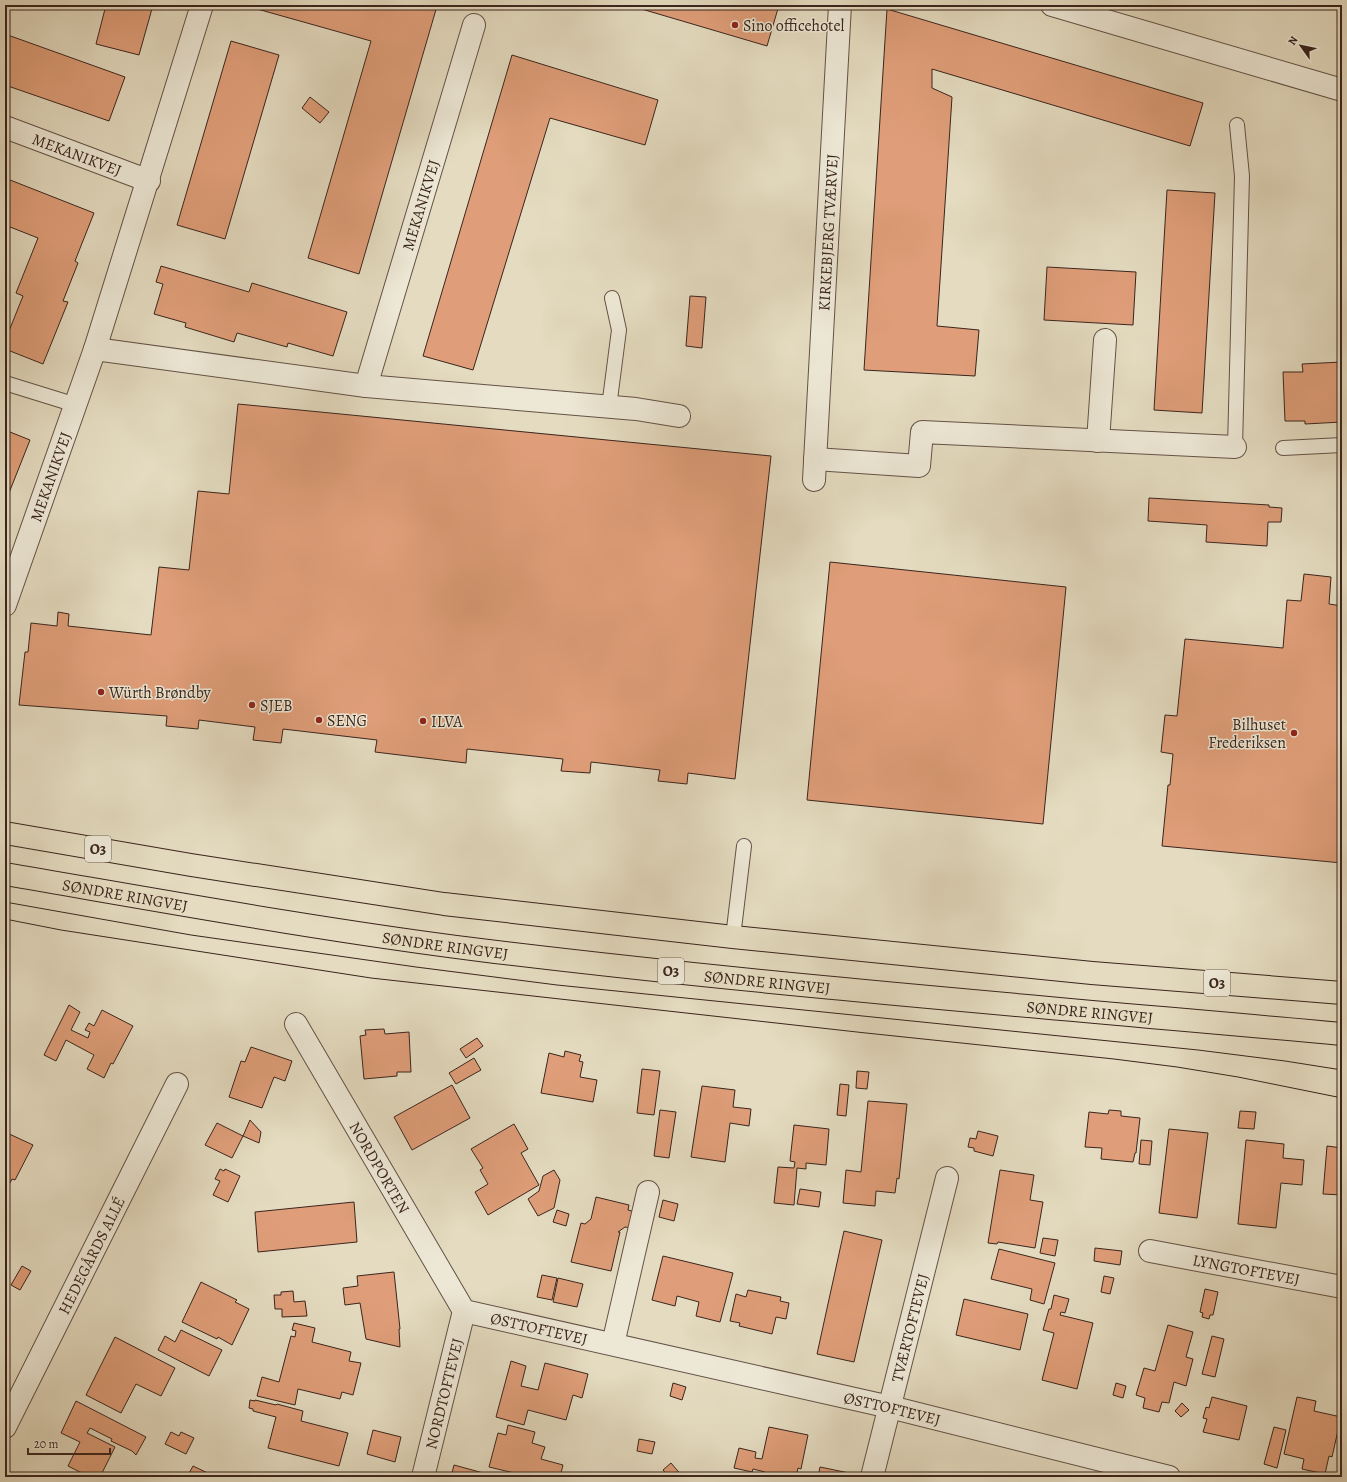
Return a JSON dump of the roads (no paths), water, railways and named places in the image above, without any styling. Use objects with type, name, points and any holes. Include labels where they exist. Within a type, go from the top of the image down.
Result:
[{"type":"main road","name":"O3","points":[[5,833],[191,865],[444,904],[733,937],[1092,973],[1342,994]]},
{"type":"main road","name":"SØNDRE RINGVEJ","points":[[5,874],[261,918],[478,949],[748,980],[1342,1034]]},
{"type":"street","name":"MEKANIKVEJ","points":[[5,605],[95,349],[202,5]]},
{"type":"street","name":"KIRKEBJERG TVÆRVEJ","points":[[840,5],[815,469],[919,466],[922,432],[1235,447]]},
{"type":"street","points":[[1052,5],[1342,90]]},
{"type":"street","name":"MEKANIKVEJ","points":[[366,386],[474,25]]},
{"type":"street","name":"MEKANIKVEJ","points":[[5,127],[148,181]]},
{"type":"street","points":[[1098,441],[1104,340]]},
{"type":"street","points":[[95,349],[366,386],[636,409],[680,416]]},
{"type":"street","name":"NORDPORTEN","points":[[296,1024],[464,1310]]},
{"type":"street","name":"HEDEGÅRDS ALLÉ","points":[[5,1427],[177,1084]]},
{"type":"street","name":"TVÆRTOFTEVEJ","points":[[872,1477],[947,1178]]},
{"type":"street","points":[[613,1344],[648,1192]]},
{"type":"street","name":"LYNGTOFTEVEJ","points":[[1150,1251],[1342,1287]]},
{"type":"street","name":"ØSTTOFTEVEJ","points":[[464,1310],[890,1407],[1169,1477]]},
{"type":"street","name":"NORDTOFTEVEJ","points":[[423,1477],[464,1310]]},
{"type":"lane","points":[[1235,447],[1242,176],[1237,125]]},
{"type":"lane","points":[[609,407],[619,330],[612,298]]},
{"type":"lane","points":[[5,383],[76,405]]},
{"type":"lane","points":[[1283,448],[1342,445]]},
{"type":"lane","points":[[733,937],[744,846]]},
{"type":"tram line","points":[[5,902],[191,935],[416,967],[557,985],[1198,1050],[1342,1070]]},
{"type":"tram line","points":[[5,919],[61,930],[371,978],[1114,1059],[1238,1077],[1342,1098]]},
{"type":"place","name":"Sino officehotel","points":[[735,25]]},
{"type":"place","name":"Würth Brøndby","points":[[101,692]]},
{"type":"place","name":"SJEB","points":[[252,705]]},
{"type":"place","name":"SENG","points":[[319,720]]},
{"type":"place","name":"ILVA","points":[[423,721]]},
{"type":"place","name":"Bilhuset Frederiksen","points":[[1294,733]]}]
